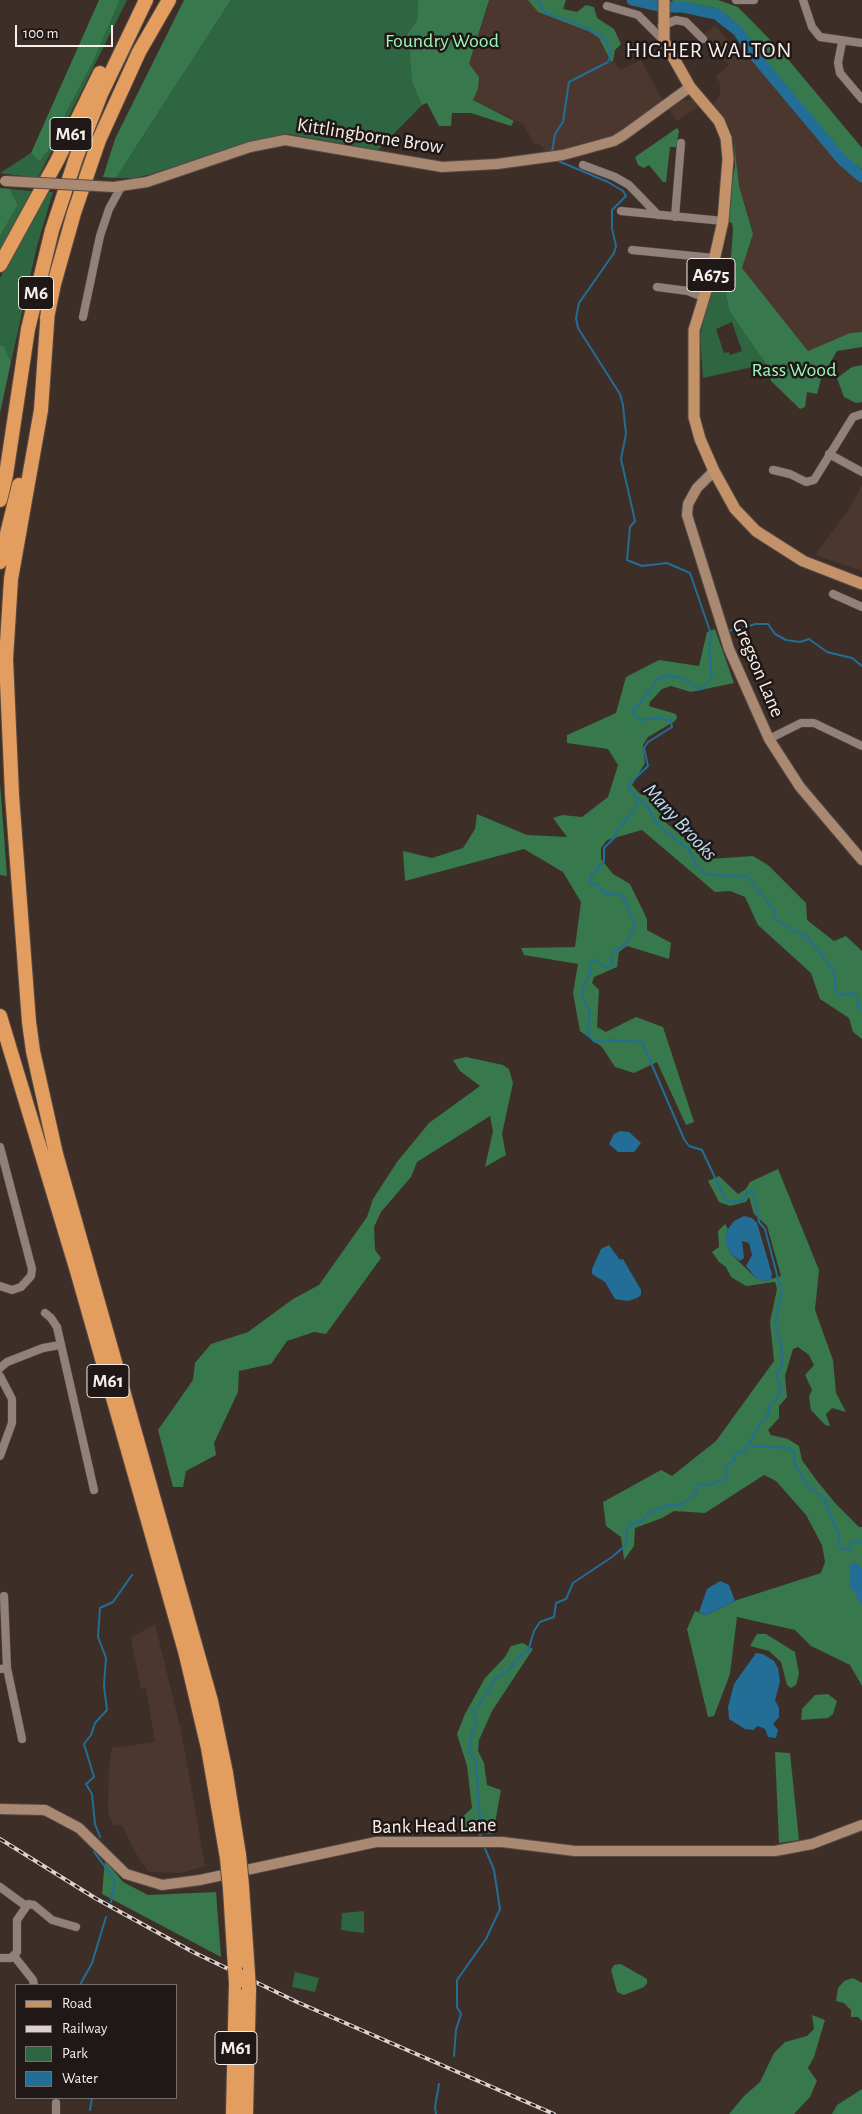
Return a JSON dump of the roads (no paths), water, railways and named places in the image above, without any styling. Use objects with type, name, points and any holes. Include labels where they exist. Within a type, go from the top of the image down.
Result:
[{"type":"highway","name":"M61","points":[[0,265],[58,161],[137,0]]},
{"type":"highway","name":"M6","points":[[0,500],[6,475],[28,329],[52,230],[101,94],[146,0]]},
{"type":"highway","name":"M6","points":[[0,562],[19,483],[48,309],[74,213],[100,140],[140,52],[169,0]]},
{"type":"highway","name":"M61","points":[[48,309],[41,410],[11,579],[6,659],[12,795],[29,1022],[33,1051],[56,1154],[211,1701],[229,1790],[233,1857],[249,1990],[246,2114]]},
{"type":"highway","name":"M61","points":[[0,1016],[79,1281],[185,1652],[233,1857]]},
{"type":"highway","name":"M61","points":[[233,2114],[236,1887]]},
{"type":"main road","name":"A675","points":[[664,0],[662,24],[664,41],[690,87],[719,121],[726,138],[728,159],[723,221],[710,278],[694,330],[694,416],[700,439],[714,471],[735,509],[756,531],[803,560],[862,584]]},
{"type":"street","points":[[736,0],[754,0]]},
{"type":"street","points":[[803,0],[812,28],[820,37],[842,42],[862,43]]},
{"type":"street","points":[[607,6],[638,15],[664,41]]},
{"type":"street","points":[[662,24],[676,20],[686,22],[703,39]]},
{"type":"street","points":[[842,42],[838,63],[840,73],[862,99]]},
{"type":"street","name":"Kittlingborne Brow","points":[[3,180],[117,187],[147,182],[250,148],[285,140],[442,168],[497,164],[555,156],[619,138],[690,87]]},
{"type":"street","points":[[675,217],[680,143]]},
{"type":"street","points":[[583,165],[615,177],[628,185],[658,215]]},
{"type":"street","points":[[83,317],[100,236],[117,187]]},
{"type":"street","points":[[621,211],[723,221]]},
{"type":"street","points":[[632,250],[714,258]]},
{"type":"street","points":[[657,287],[688,291],[703,297]]},
{"type":"street","points":[[773,470],[809,482],[814,480],[853,416],[862,414]]},
{"type":"street","points":[[829,454],[862,472]]},
{"type":"street","name":"Gregson Lane","points":[[714,471],[696,488],[688,504],[687,515],[729,649],[769,739],[800,787],[862,860]]},
{"type":"street","points":[[833,594],[862,607]]},
{"type":"street","points":[[769,739],[801,723],[814,722],[862,746]]},
{"type":"street","points":[[0,1147],[32,1269],[30,1276],[21,1287],[12,1290],[0,1286]]},
{"type":"street","points":[[45,1314],[52,1318],[57,1326],[94,1490]]},
{"type":"street","points":[[0,1368],[7,1362],[43,1348],[60,1345]]},
{"type":"street","points":[[0,1376],[12,1399],[12,1423],[0,1456]]},
{"type":"street","points":[[4,1596],[4,1669],[22,1739]]},
{"type":"street","name":"Bank Head Lane","points":[[0,1809],[45,1810],[79,1828],[126,1874],[162,1885],[200,1880],[376,1842],[502,1842],[575,1851],[775,1851],[812,1844],[862,1825]]},
{"type":"street","points":[[0,1887],[26,1906]]},
{"type":"street","points":[[14,1956],[17,1952],[17,1920],[26,1906],[31,1904],[52,1920],[76,1927]]},
{"type":"street","points":[[0,1958],[14,1956]]},
{"type":"street","points":[[14,1956],[33,1980],[34,1984]]},
{"type":"street","points":[[56,2103],[56,2114]]},
{"type":"water","points":[[620,1131],[629,1132],[641,1143],[634,1152],[618,1152],[609,1144],[614,1134]]},
{"type":"water","points":[[744,1216],[752,1218],[757,1223],[772,1274],[771,1279],[764,1281],[756,1278],[746,1266],[752,1255],[749,1243],[742,1241],[744,1258],[740,1261],[731,1254],[727,1245],[725,1240],[728,1229],[734,1221]]},
{"type":"water","points":[[609,1245],[620,1260],[623,1259],[641,1290],[641,1295],[637,1298],[628,1301],[615,1299],[605,1282],[592,1274],[592,1269],[601,1249]]},
{"type":"water","points":[[854,1562],[862,1569],[862,1605],[849,1584],[849,1565]]},
{"type":"water","points":[[720,1581],[729,1585],[735,1601],[706,1615],[699,1612],[707,1589]]},
{"type":"water","points":[[756,1653],[763,1654],[774,1661],[778,1668],[780,1682],[775,1700],[779,1708],[779,1717],[773,1724],[778,1730],[776,1738],[768,1737],[765,1729],[758,1726],[753,1730],[745,1729],[729,1719],[728,1707],[734,1684]]},
{"type":"waterway","name":"Many Brooks","points":[[538,0],[545,13],[571,21],[600,35],[606,41],[611,54],[608,62],[569,82],[563,122],[555,134],[552,152]]},
{"type":"waterway","points":[[632,0],[662,7],[683,7],[716,14],[738,31],[755,56],[842,160],[862,177]]},
{"type":"waterway","name":"Many Brooks","points":[[556,160],[608,182],[623,191],[626,196],[612,210],[612,228],[616,246],[614,253],[579,303],[576,318],[578,328],[620,394],[623,405],[626,434],[621,459],[635,521],[630,527],[627,560],[642,566],[667,563],[690,573],[711,634],[709,653],[712,677],[699,690],[686,680],[668,675],[658,679],[638,706],[634,707],[633,712],[639,720],[661,718],[671,721],[672,727],[648,742],[644,748],[648,766],[628,785],[630,791],[647,806],[657,824],[688,849],[698,868],[707,875],[747,876],[775,911],[774,918],[792,930],[806,936],[826,960],[835,974],[835,988],[837,992],[843,995],[853,993],[857,997],[858,1005],[862,1009]]},
{"type":"waterway","points":[[728,631],[756,624],[768,624],[775,634],[786,640],[800,642],[809,639],[827,652],[852,658],[862,666]]},
{"type":"waterway","points":[[482,1839],[475,1823],[480,1819],[476,1762],[469,1752],[471,1733],[475,1726],[476,1718],[472,1709],[479,1705],[495,1678],[508,1671],[522,1654],[528,1651],[534,1631],[540,1622],[554,1617],[556,1603],[566,1599],[573,1583],[612,1557],[626,1545],[627,1530],[631,1524],[643,1520],[647,1514],[669,1505],[682,1504],[696,1494],[698,1484],[711,1485],[726,1478],[726,1466],[735,1460],[735,1454],[745,1451],[760,1423],[768,1415],[769,1406],[779,1396],[781,1385],[777,1379],[778,1371],[782,1366],[782,1350],[775,1322],[782,1294],[765,1229],[759,1222],[753,1190],[747,1192],[742,1201],[726,1201],[702,1150],[689,1146],[684,1139],[642,1042],[611,1040],[595,1042],[587,1034],[590,1012],[583,999],[583,988],[591,972],[589,964],[594,959],[605,967],[612,966],[611,959],[614,951],[625,945],[635,925],[624,899],[619,894],[610,895],[603,892],[599,886],[591,883],[591,876],[604,861],[604,848],[615,837],[616,831],[634,811],[638,800]]},
{"type":"waterway","points":[[750,1443],[754,1446],[790,1448],[794,1451],[794,1463],[808,1486],[824,1498],[839,1535],[840,1548],[848,1550],[852,1543],[858,1541],[862,1543]]},
{"type":"waterway","points":[[100,1837],[95,1824],[92,1794],[86,1784],[94,1777],[84,1744],[91,1735],[95,1723],[107,1710],[104,1686],[106,1658],[98,1637],[100,1608],[113,1602],[132,1575]]},
{"type":"waterway","points":[[454,2056],[456,2030],[461,2014],[457,2007],[457,1980],[486,1939],[500,1909],[494,1870],[484,1846]]},
{"type":"waterway","points":[[94,1852],[115,1880],[111,1902]]},
{"type":"waterway","points":[[81,1984],[92,1963],[106,1917]]},
{"type":"waterway","points":[[436,2114],[435,2107],[439,2084]]},
{"type":"waterway","points":[[90,2110],[92,2099]]},
{"type":"railway","points":[[0,1839],[95,1898],[193,1952],[297,2002],[554,2114]]},
{"type":"district","name":"HIGHER WALTON","points":[[709,50]]},
{"type":"park label","name":"Foundry Wood","points":[[442,41]]},
{"type":"park label","name":"Rass Wood","points":[[794,370]]}]
